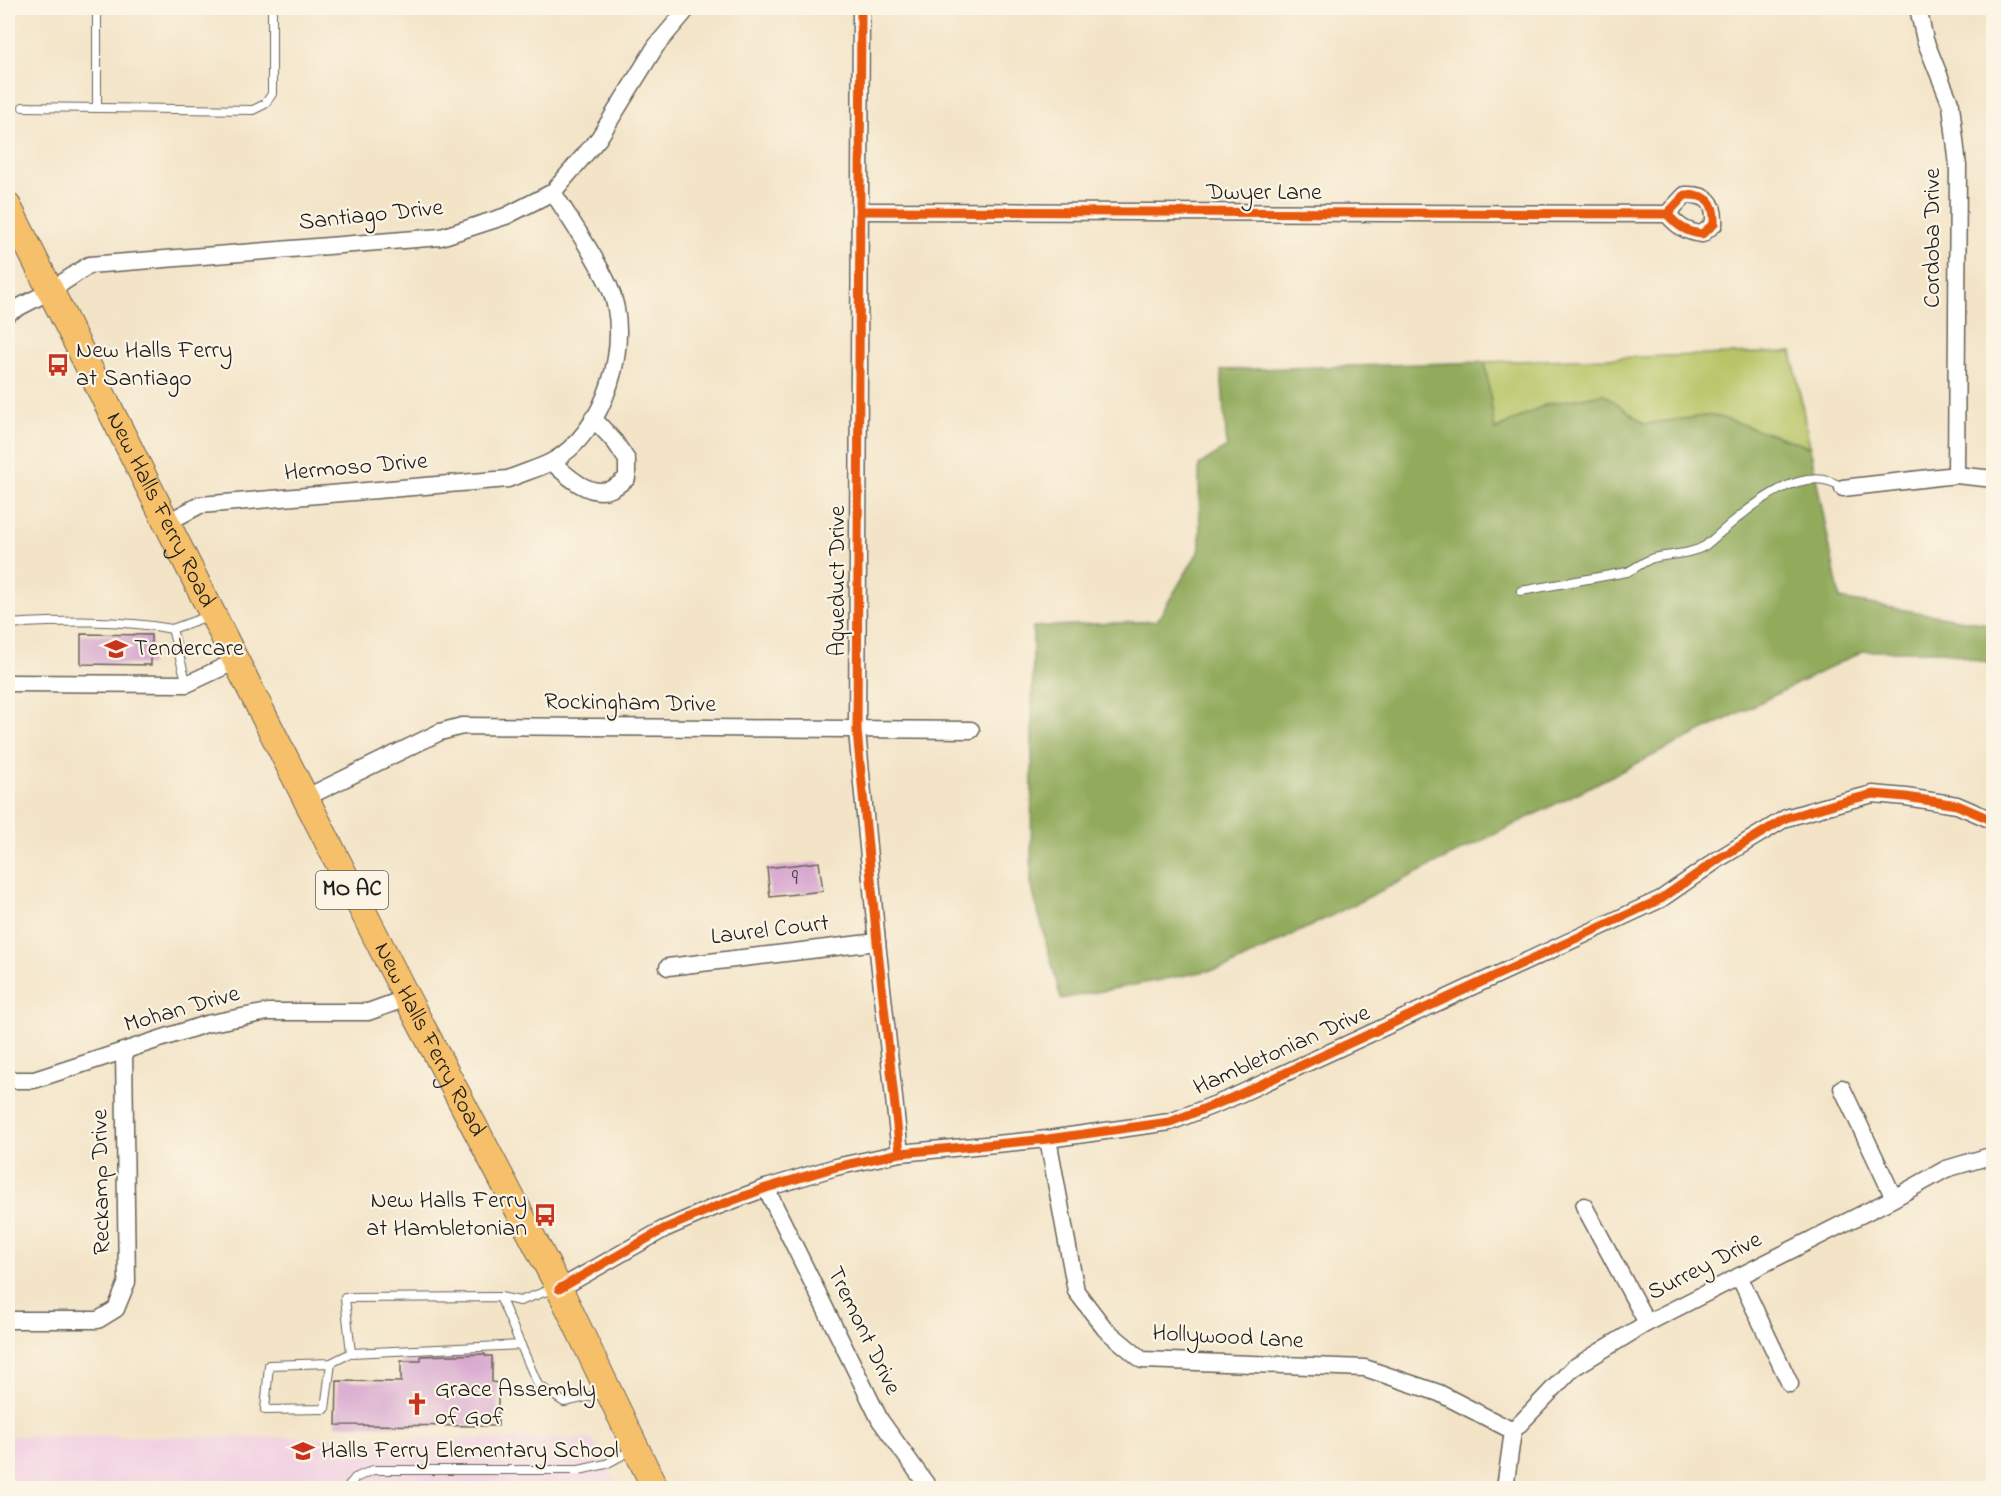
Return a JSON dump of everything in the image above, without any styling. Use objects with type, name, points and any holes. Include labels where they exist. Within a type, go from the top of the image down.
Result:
[{"type":"main road","name":"New Halls Ferry Road","points":[[8,206],[305,798],[559,1288],[655,1488]]},
{"type":"street","name":"Santiago Drive","points":[[8,313],[50,291],[89,265],[441,237],[506,216],[554,192],[599,138],[656,46],[688,8]]},
{"type":"street","name":"Aqueduct Drive","points":[[861,8],[857,731],[900,1154]]},
{"type":"street","name":"Cordoba Drive","points":[[1918,8],[1925,40],[1951,105],[1958,166],[1956,475]]},
{"type":"street","name":"Hermoso Drive","points":[[166,523],[200,505],[508,479],[552,462],[580,438],[605,400],[617,353],[618,317],[609,287],[554,192]]},
{"type":"street","name":"Dwyer Lane","points":[[861,211],[1666,214]]},
{"type":"street","points":[[552,462],[575,483],[592,489],[609,490],[627,478],[627,460],[615,442],[593,418]]},
{"type":"street","points":[[1843,488],[1956,475],[1994,480]]},
{"type":"street","points":[[8,683],[187,684],[236,661]]},
{"type":"street","name":"Rockingham Drive","points":[[305,798],[440,732],[462,726],[857,731],[971,730]]},
{"type":"street","name":"Hambletonian Drive","points":[[559,1288],[664,1229],[766,1188],[836,1167],[900,1154],[1048,1139],[1170,1122],[1229,1099],[1661,899],[1720,858],[1786,818],[1873,794],[1957,805],[1994,821]]},
{"type":"street","name":"Laurel Court","points":[[668,968],[877,942]]},
{"type":"street","name":"Mohan Drive","points":[[8,1080],[33,1080],[206,1024],[268,1012],[368,1012],[407,998]]},
{"type":"street","name":"Reckamp Drive","points":[[8,1320],[98,1320],[116,1309],[127,1282],[124,1051]]},
{"type":"street","points":[[1842,1088],[1894,1198]]},
{"type":"street","name":"Hollywood Lane","points":[[1048,1139],[1077,1291],[1105,1329],[1142,1360],[1365,1368],[1439,1393],[1512,1431]]},
{"type":"street","name":"Surrey Drive","points":[[1512,1431],[1573,1368],[1647,1323],[1894,1198],[1946,1169],[1994,1157]]},
{"type":"street","name":"Tremont Drive","points":[[766,1188],[880,1420],[929,1488]]},
{"type":"street","points":[[1584,1206],[1647,1323]]},
{"type":"street","points":[[1739,1276],[1790,1384]]},
{"type":"street","points":[[1505,1488],[1512,1431]]},
{"type":"lane","points":[[98,8],[98,106]]},
{"type":"lane","points":[[23,107],[98,106],[253,110],[265,104],[272,94],[272,8]]},
{"type":"lane","points":[[1521,591],[1627,572],[1640,567],[1649,559],[1695,552],[1760,500],[1790,485],[1807,480],[1825,481],[1843,488]]},
{"type":"lane","points":[[8,624],[114,623],[151,625],[172,629],[212,615]]},
{"type":"lane","points":[[172,629],[187,684]]},
{"type":"lane","points":[[351,1353],[345,1298],[500,1298],[520,1301],[559,1288]]},
{"type":"lane","points":[[500,1298],[538,1385],[564,1402],[609,1392]]},
{"type":"lane","points":[[331,1363],[325,1409],[265,1410],[269,1365],[331,1363],[351,1353],[520,1345]]},
{"type":"lane","points":[[347,1488],[355,1478],[373,1470],[579,1470],[606,1464],[635,1448]]},
{"type":"shaded area","name":"Halls Ferry Elementary School","points":[[8,1436],[593,1439],[619,1488],[8,1488]]},
{"type":"green space","points":[[1792,352],[1810,447],[1713,415],[1645,424],[1603,394],[1547,404],[1495,430],[1485,362]]},
{"type":"green space","points":[[1485,362],[1495,430],[1547,404],[1604,394],[1645,424],[1713,415],[1810,447],[1840,599],[1993,625],[1994,665],[1943,651],[1863,651],[1228,967],[1061,999],[1031,885],[1033,627],[1157,621],[1200,549],[1199,465],[1227,447],[1221,370]]},
{"type":"building","name":"Tendercare","points":[[81,634],[151,635],[151,665],[81,664]]},
{"type":"building","points":[[819,862],[823,891],[770,897],[767,868]]},
{"type":"building","name":"Grace Assembly of Gof","points":[[485,1354],[485,1356],[492,1356],[492,1382],[498,1383],[498,1426],[336,1425],[337,1381],[401,1382],[401,1361],[421,1361],[421,1356]]},
{"type":"cycle path","points":[[861,8],[857,731],[900,1153]]},
{"type":"cycle path","points":[[861,211],[1667,214],[1685,195],[1693,195],[1704,198],[1711,204],[1714,224],[1702,234],[1691,232],[1682,228],[1667,214]]},
{"type":"cycle path","points":[[559,1289],[664,1229],[766,1188],[836,1167],[900,1153],[1048,1139],[1170,1122],[1229,1099],[1661,899],[1720,858],[1786,818],[1873,794],[1957,805],[1994,821]]},
{"type":"place","name":"New Halls Ferry at Santiago","points":[[58,365]]},
{"type":"place","name":"Tendercare","points":[[116,649]]},
{"type":"place","name":"New Halls Ferry at Hambletonian","points":[[545,1215]]},
{"type":"place","name":"Grace Assembly of Gof","points":[[417,1404]]},
{"type":"place","name":"Halls Ferry Elementary School","points":[[303,1451]]}]
